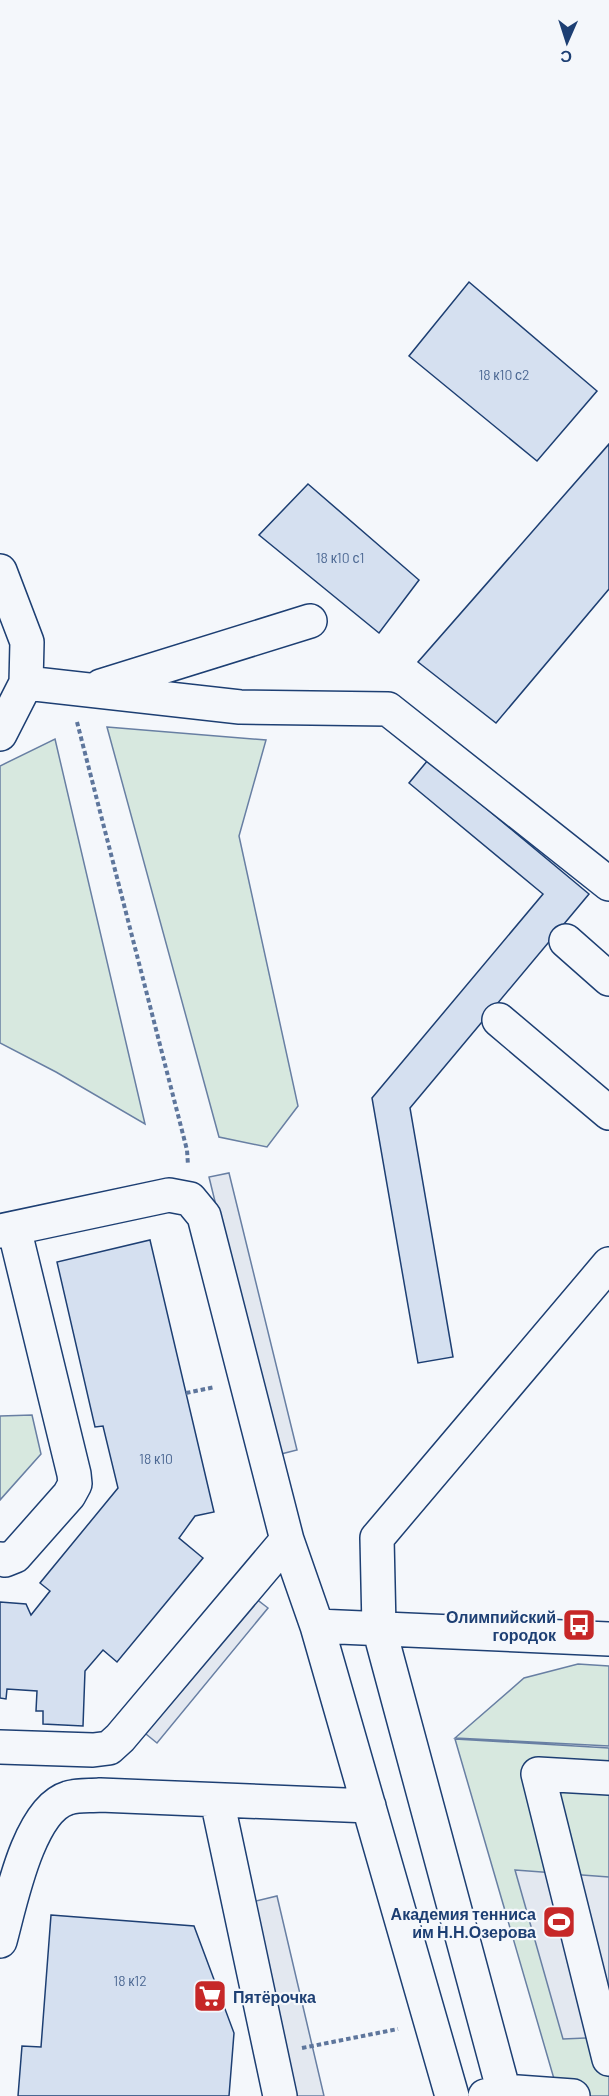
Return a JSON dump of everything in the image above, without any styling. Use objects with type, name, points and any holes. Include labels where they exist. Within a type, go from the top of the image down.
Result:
[{"type":"street","points":[[0,571],[27,642],[26,683],[0,734]]},
{"type":"street","points":[[78,689],[310,621]]},
{"type":"street","points":[[26,683],[240,707],[388,710],[609,884]]},
{"type":"street","points":[[566,941],[609,979]]},
{"type":"street","points":[[499,1020],[609,1113]]},
{"type":"street","points":[[0,1559],[5,1560],[15,1556],[69,1495],[75,1484],[75,1474],[7,1230],[169,1195],[190,1199],[204,1216],[287,1540],[317,1626],[452,2096]]},
{"type":"street","points":[[573,2096],[498,2094],[379,1628],[377,1538],[609,1264]]},
{"type":"street","points":[[0,1747],[93,1750],[109,1748],[120,1738],[287,1540]]},
{"type":"street","points":[[317,1626],[609,1639]]},
{"type":"street","points":[[609,1778],[538,1774],[609,2059]]},
{"type":"street","points":[[0,1941],[19,1873],[36,1829],[48,1810],[67,1798],[100,1796],[369,1806]]},
{"type":"street","points":[[217,1800],[280,2096]]},
{"type":"path","points":[[78,689],[187,1150],[190,1199]]},
{"type":"path","points":[[271,2054],[401,2028]]},
{"type":"shaded area","points":[[107,727],[266,740],[239,836],[298,1106],[267,1147],[219,1137]]},
{"type":"shaded area","points":[[55,739],[145,1124],[56,1072],[0,1043],[0,766]]},
{"type":"shaded area","points":[[229,1173],[297,1450],[277,1455],[209,1177]]},
{"type":"shaded area","points":[[32,1415],[41,1454],[0,1500],[0,1416]]},
{"type":"shaded area","points":[[251,1595],[268,1608],[157,1743],[141,1730]]},
{"type":"shaded area","points":[[578,1664],[609,1666],[609,1746],[455,1738],[524,1678]]},
{"type":"shaded area","name":"Академия тенниса им Н.Н.Озерова","points":[[455,1739],[609,1748],[609,2096],[559,2096]]},
{"type":"shaded area","points":[[515,1870],[609,1877],[609,2037],[563,2039]]},
{"type":"shaded area","points":[[277,1896],[324,2096],[297,2096],[252,1902]]},
{"type":"building","points":[[469,282],[597,391],[537,461],[409,356]]},
{"type":"building","points":[[609,444],[609,589],[496,723],[418,662]]},
{"type":"building","points":[[308,484],[419,580],[379,633],[259,535]]},
{"type":"building","points":[[428,760],[589,894],[410,1108],[453,1357],[418,1363],[372,1098],[543,894],[409,783]]},
{"type":"building","points":[[150,1240],[214,1512],[195,1516],[179,1538],[203,1558],[117,1662],[103,1650],[85,1671],[83,1726],[43,1724],[43,1711],[36,1711],[37,1691],[7,1689],[6,1699],[0,1698],[0,1602],[26,1604],[31,1615],[50,1591],[40,1583],[118,1488],[103,1426],[95,1427],[57,1262]]},
{"type":"building","points":[[51,1915],[194,1926],[234,2033],[229,2096],[18,2096],[22,2046],[41,2047]]},
{"type":"place","name":"Олимпийский городок","points":[[579,1625]]},
{"type":"place","name":"Академия тенниса им Н.Н.Озерова","points":[[559,1922]]},
{"type":"place","name":"Пятёрочка","points":[[210,1996]]}]
